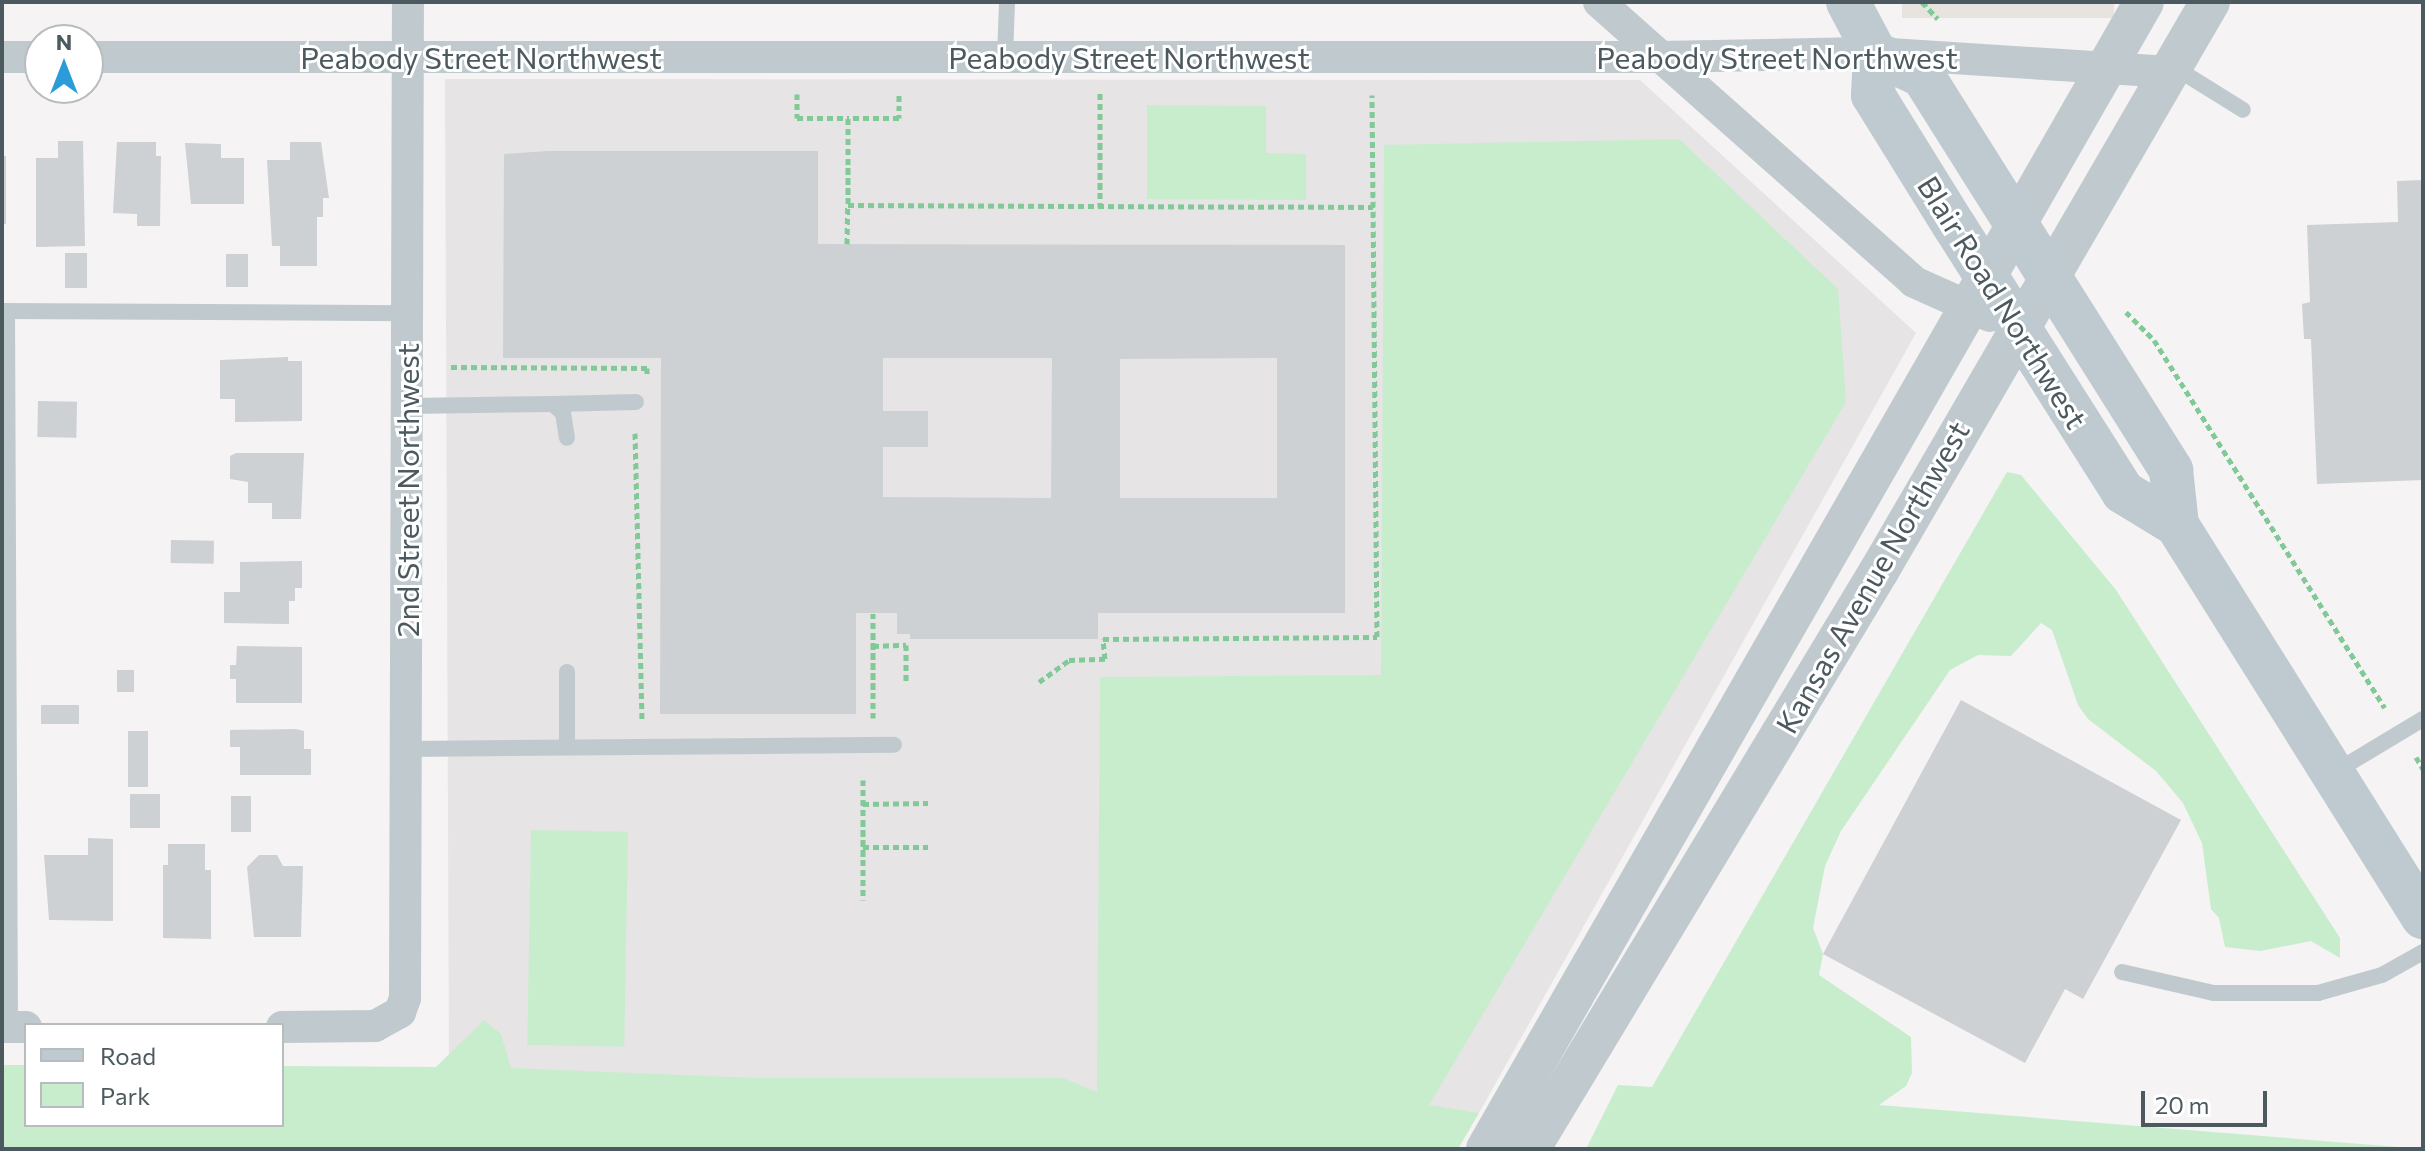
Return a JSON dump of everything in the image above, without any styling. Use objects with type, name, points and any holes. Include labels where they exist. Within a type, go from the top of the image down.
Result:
[{"type":"main road","points":[[1848,2],[1875,53]]},
{"type":"main road","name":"Blair Road Northwest","points":[[2177,525],[2123,492],[2018,325],[1976,293],[1873,95],[1875,53],[1923,76],[2171,470],[2177,525],[2423,917]]},
{"type":"street","name":"2nd Street Northwest","points":[[284,1027],[359,1027],[388,1021],[400,1012],[407,979],[408,2]]},
{"type":"street","points":[[1599,2],[1914,282],[1976,293]]},
{"type":"street","name":"Kansas Avenue Northwest","points":[[1486,1149],[2144,2]]},
{"type":"street","name":"Kansas Avenue Northwest","points":[[1530,1149],[1879,571],[2018,325],[2210,2]]},
{"type":"street","name":"Peabody Street Northwest","points":[[104,57],[1659,57],[1875,53],[2171,69]]},
{"type":"street","points":[[2,57],[24,57]]},
{"type":"lane","points":[[1005,57],[1007,2]]},
{"type":"lane","points":[[2171,69],[2243,110]]},
{"type":"lane","points":[[13,1027],[4,311],[408,313]]},
{"type":"lane","points":[[408,406],[636,402]]},
{"type":"lane","points":[[553,404],[563,413],[567,438]]},
{"type":"lane","points":[[567,672],[567,747]]},
{"type":"lane","points":[[2331,774],[2423,719]]},
{"type":"lane","points":[[407,749],[894,745]]},
{"type":"lane","points":[[2122,972],[2214,993],[2318,993],[2382,975],[2423,952]]},
{"type":"path","points":[[1922,2],[1938,20]]},
{"type":"path","points":[[1100,93],[1100,207]]},
{"type":"path","points":[[797,94],[797,118],[899,118],[899,94]]},
{"type":"path","points":[[1039,682],[1069,660],[1105,659],[1103,639],[1377,637],[1372,95]]},
{"type":"path","points":[[847,244],[848,118]]},
{"type":"path","points":[[848,205],[1373,207]]},
{"type":"path","points":[[2122,307],[2154,340],[2423,769]]},
{"type":"path","points":[[606,403],[606,433],[639,433],[642,724]]},
{"type":"path","points":[[873,646],[906,645],[906,681]]},
{"type":"path","points":[[863,780],[863,900]]},
{"type":"path","points":[[863,804],[928,803]]},
{"type":"path","points":[[863,847],[928,847]]},
{"type":"shaded area","points":[[1902,2],[2114,2],[2114,18],[1902,18]]},
{"type":"shaded area","points":[[445,79],[1640,80],[1916,333],[1479,1113],[1428,1106],[449,1067]]},
{"type":"green space","points":[[1147,105],[1266,106],[1266,153],[1306,154],[1306,200],[1147,199]]},
{"type":"green space","points":[[1679,139],[1838,289],[1846,402],[1429,1105],[1479,1113],[1458,1149],[2,1149],[2,1065],[24,1065],[24,1127],[284,1127],[284,1066],[436,1067],[484,1020],[501,1034],[511,1068],[756,1078],[1063,1078],[1097,1092],[1100,677],[1381,675],[1384,145]]},
{"type":"green space","points":[[2007,472],[2021,475],[2116,590],[2340,938],[2340,958],[2311,941],[2260,951],[2225,947],[2219,918],[2211,909],[2202,843],[2183,803],[2156,771],[2088,719],[2078,705],[2052,630],[2041,623],[2011,656],[1978,655],[1950,670],[1841,831],[1825,866],[1813,928],[1823,954],[1819,975],[1911,1037],[1912,1073],[1906,1086],[1879,1105],[2423,1149],[1586,1149],[1618,1085],[1652,1087]]},
{"type":"green space","points":[[531,830],[628,832],[624,1047],[527,1045]]},
{"type":"building","points":[[58,141],[83,141],[85,246],[36,247],[36,158],[58,158]]},
{"type":"building","points":[[117,142],[156,142],[156,156],[161,156],[160,226],[137,226],[137,214],[113,213]]},
{"type":"building","points":[[290,142],[321,142],[329,198],[323,198],[323,217],[317,217],[317,266],[280,266],[280,246],[272,246],[267,160],[290,160]]},
{"type":"building","points":[[185,143],[221,144],[221,158],[244,158],[244,204],[191,204]]},
{"type":"building","points":[[547,151],[818,151],[818,244],[1345,245],[1345,613],[1098,613],[1098,639],[910,639],[910,634],[897,634],[897,613],[856,613],[856,714],[660,714],[661,358],[503,358],[504,154]],"holes":[[[883,358],[1052,358],[1051,498],[883,497],[883,447],[928,447],[928,411],[883,411]],[[1277,358],[1277,498],[1120,498],[1120,359]]]},
{"type":"building","points":[[2,156],[6,156],[6,224],[2,224]]},
{"type":"building","points":[[2423,180],[2423,480],[2317,484],[2311,339],[2304,339],[2302,304],[2310,302],[2307,225],[2398,222],[2397,181]]},
{"type":"building","points":[[65,253],[87,253],[87,288],[65,288]]},
{"type":"building","points":[[226,254],[248,254],[248,287],[226,287]]},
{"type":"building","points":[[288,357],[288,361],[302,361],[302,421],[235,422],[235,399],[220,399],[220,360]]},
{"type":"building","points":[[38,401],[77,402],[76,438],[37,437]]},
{"type":"building","points":[[236,453],[304,453],[301,519],[272,519],[272,503],[248,503],[248,482],[230,479],[230,456]]},
{"type":"building","points":[[171,540],[214,541],[214,564],[171,563]]},
{"type":"building","points":[[302,561],[302,588],[295,588],[295,601],[289,601],[289,624],[224,623],[224,592],[240,592],[240,562]]},
{"type":"building","points":[[237,646],[302,647],[302,703],[236,703],[236,679],[230,679],[230,665],[236,665]]},
{"type":"building","points":[[117,670],[134,670],[134,692],[117,692]]},
{"type":"building","points":[[1961,700],[2181,820],[2083,999],[2065,989],[2025,1063],[1823,954]]},
{"type":"building","points":[[41,705],[79,705],[79,724],[41,724]]},
{"type":"building","points":[[230,730],[304,731],[304,749],[311,749],[311,775],[240,775],[240,747],[230,747]]},
{"type":"building","points":[[128,731],[148,731],[148,787],[128,787]]},
{"type":"building","points":[[130,794],[160,794],[160,828],[130,828]]},
{"type":"building","points":[[231,796],[251,796],[251,832],[231,832]]},
{"type":"building","points":[[88,838],[113,839],[113,921],[49,920],[44,855],[88,855]]},
{"type":"building","points":[[168,844],[205,844],[205,870],[211,870],[211,939],[163,938],[163,865],[168,865]]},
{"type":"building","points":[[259,855],[277,855],[283,866],[303,866],[301,937],[254,937],[247,867]]}]
